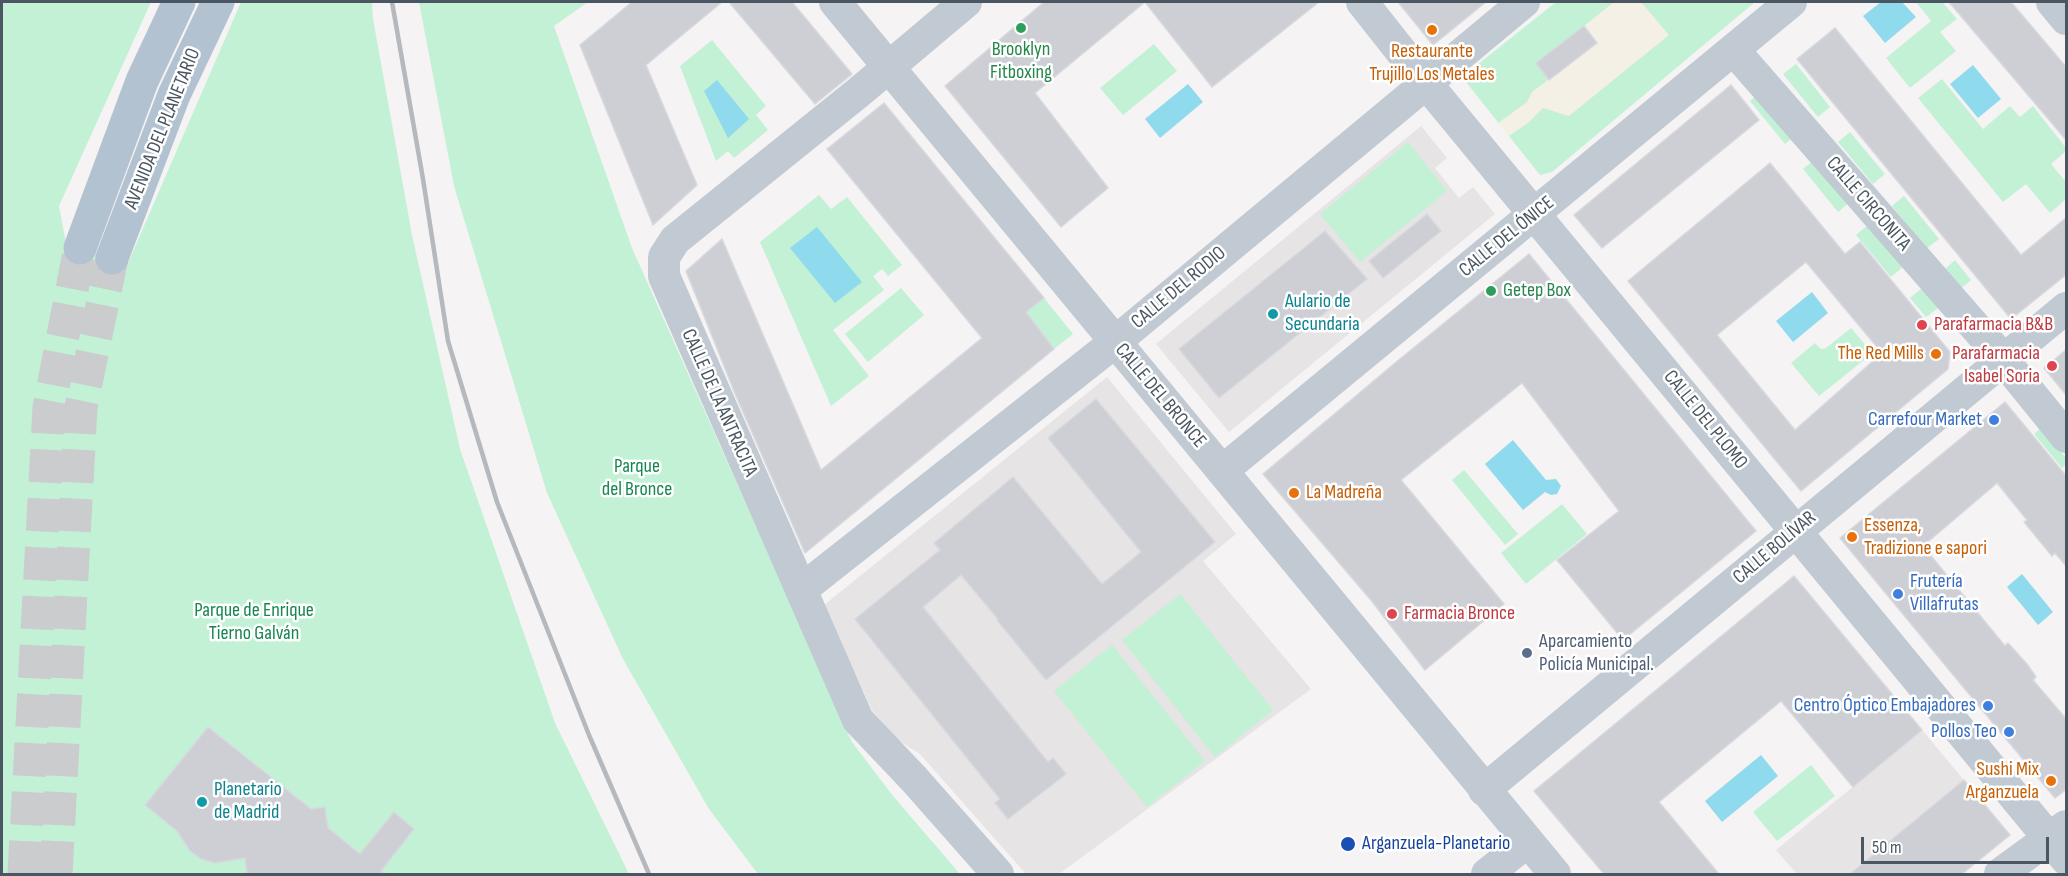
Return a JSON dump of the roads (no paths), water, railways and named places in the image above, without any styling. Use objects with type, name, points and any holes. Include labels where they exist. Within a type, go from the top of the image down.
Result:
[{"type":"main road","name":"AVENIDA DEL PLANETARIO","points":[[80,248],[142,81],[179,2]]},
{"type":"main road","name":"AVENIDA DEL PLANETARIO","points":[[112,258],[174,95],[218,2]]},
{"type":"street","name":"CALLE DEL BRONCE","points":[[835,2],[1555,874]]},
{"type":"street","name":"CALLE DE LA ANTRACITA","points":[[966,2],[675,240],[664,257],[664,276],[858,720],[998,874]]},
{"type":"street","name":"CALLE DEL PLOMO","points":[[1362,2],[1426,83],[1796,531],[2061,841]]},
{"type":"street","name":"CALLE DEL RODIO","points":[[801,590],[1115,342],[1524,2]]},
{"type":"street","name":"CALLE DEL ÓNICE","points":[[1222,471],[1791,2]]},
{"type":"street","points":[[2052,2],[2067,19]]},
{"type":"street","name":"CALLE CIRCONITA","points":[[1744,63],[1992,346]]},
{"type":"street","name":"CALLE BOLÍVAR","points":[[1484,790],[2067,308]]},
{"type":"street","points":[[2014,373],[2067,437]]},
{"type":"street","points":[[2000,874],[2061,841]]},
{"type":"street","points":[[1487,874],[1527,842]]},
{"type":"water","points":[[1881,2],[1902,2],[1916,17],[1885,43],[1863,16]]},
{"type":"water","points":[[1973,65],[2001,99],[1978,118],[1950,84]]},
{"type":"water","points":[[717,80],[749,119],[728,138],[704,91]]},
{"type":"water","points":[[1188,84],[1203,102],[1160,138],[1145,119]]},
{"type":"water","points":[[817,227],[862,282],[835,303],[790,248]]},
{"type":"water","points":[[1812,292],[1828,313],[1793,342],[1776,321]]},
{"type":"water","points":[[1513,440],[1546,480],[1556,479],[1561,486],[1557,494],[1551,495],[1545,492],[1523,510],[1485,464]]},
{"type":"water","points":[[2022,574],[2053,612],[2038,625],[2007,587]]},
{"type":"water","points":[[1761,755],[1778,776],[1722,822],[1705,801]]},
{"type":"tunnel","points":[[24,874],[49,408],[80,248]]},
{"type":"tunnel","points":[[56,874],[81,407],[112,258]]},
{"type":"railway","points":[[392,2],[448,341],[497,502],[589,735],[649,874]]},
{"type":"place","name":"Brooklyn Fitboxing","points":[[1021,28]]},
{"type":"place","name":"Restaurante Trujillo Los Metales","points":[[1432,30]]},
{"type":"place","name":"Getep Box","points":[[1491,291]]},
{"type":"place","name":"Aulario de Secundaria","points":[[1273,314]]},
{"type":"place","name":"Parafarmacia B&B","points":[[1922,325]]},
{"type":"place","name":"The Red Mills","points":[[1936,354]]},
{"type":"place","name":"Parafarmacia Isabel Soria","points":[[2052,366]]},
{"type":"place","name":"Carrefour Market","points":[[1994,420]]},
{"type":"place","name":"La Madreña","points":[[1294,493]]},
{"type":"place","name":"Essenza, Tradizione e sapori","points":[[1852,537]]},
{"type":"place","name":"Frutería Villafrutas","points":[[1898,594]]},
{"type":"place","name":"Farmacia Bronce","points":[[1392,614]]},
{"type":"place","name":"Aparcamiento Policía Municipal.","points":[[1527,653]]},
{"type":"place","name":"Centro Óptico Embajadores","points":[[1988,706]]},
{"type":"place","name":"Pollos Teo","points":[[2009,732]]},
{"type":"place","name":"Sushi Mix Arganzuela","points":[[2051,781]]},
{"type":"place","name":"Planetario de Madrid","points":[[202,802]]},
{"type":"place","name":"Arganzuela-Planetario","points":[[1348,844]]},
{"type":"park label","name":"Parque del Bronce","points":[[637,478]]},
{"type":"park label","name":"Parque de Enrique Tierno Galván","points":[[254,622]]}]
